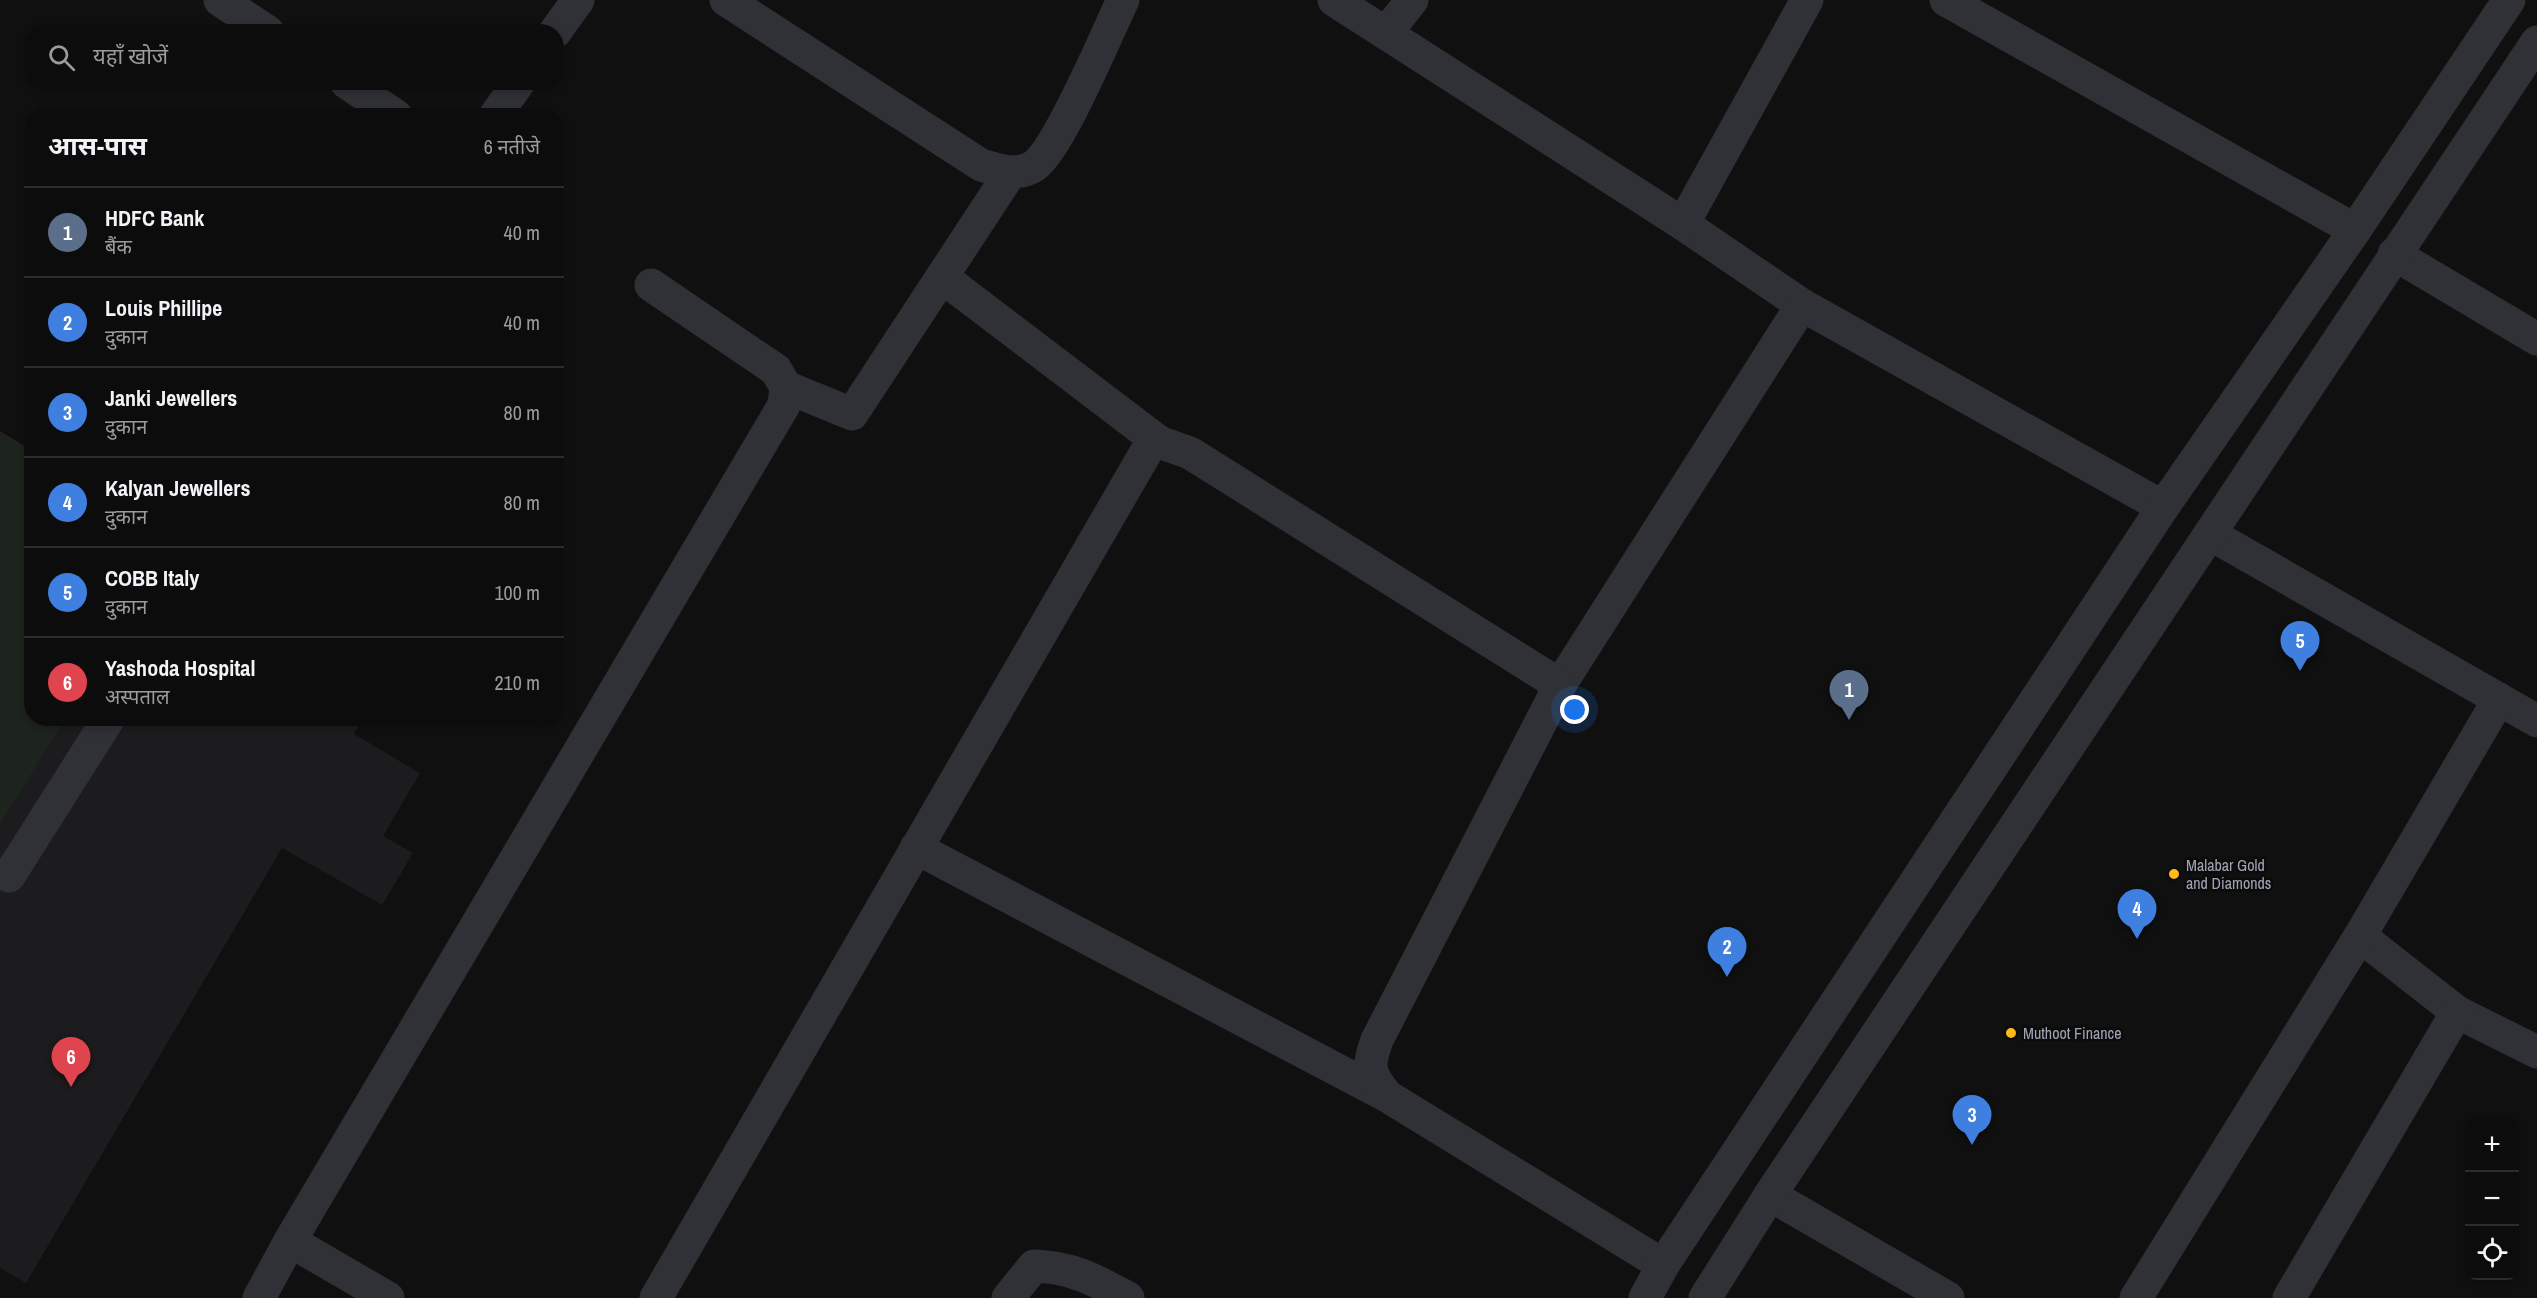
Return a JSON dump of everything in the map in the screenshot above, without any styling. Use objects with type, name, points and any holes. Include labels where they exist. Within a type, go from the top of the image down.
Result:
[{"type":"street","points":[[220,0],[256,24]]},
{"type":"street","points":[[561,24],[578,0]]},
{"type":"street","points":[[726,0],[981,165],[1010,173],[1034,166],[1054,143],[1123,0]]},
{"type":"street","points":[[1334,0],[1683,224],[1802,305],[2163,507]]},
{"type":"street","points":[[1386,33],[1412,0]]},
{"type":"street","points":[[1683,224],[1807,0]]},
{"type":"street","points":[[1946,0],[2355,230]]},
{"type":"street","points":[[1645,1298],[1663,1265],[2163,507],[2355,230],[2510,0]]},
{"type":"street","points":[[1705,1298],[1770,1195],[2537,42]]},
{"type":"street","points":[[358,90],[384,108]]},
{"type":"street","points":[[501,108],[513,90]]},
{"type":"street","points":[[786,387],[852,414],[1010,173]]},
{"type":"street","points":[[2394,254],[2537,339]]},
{"type":"street","points":[[942,277],[1159,442],[1190,453],[1560,686]]},
{"type":"street","points":[[259,1298],[290,1241],[778,419],[784,405],[786,387],[776,370],[651,285]]},
{"type":"street","points":[[1387,1096],[1373,1078],[1369,1062],[1377,1040],[1560,686],[1802,305]]},
{"type":"street","points":[[656,1298],[1140,460],[1149,447],[1159,442]]},
{"type":"street","points":[[2210,534],[2537,721]]},
{"type":"street","points":[[2136,1298],[2360,936],[2499,699]]},
{"type":"street","points":[[9,876],[104,726]]},
{"type":"street","points":[[916,848],[1387,1096],[1663,1265]]},
{"type":"street","points":[[2360,936],[2457,1012],[2537,1052]]},
{"type":"street","points":[[2289,1298],[2457,1012]]},
{"type":"street","points":[[1770,1195],[1947,1298]]},
{"type":"street","points":[[290,1241],[388,1298]]},
{"type":"street","points":[[1008,1298],[1034,1266],[1059,1266],[1090,1277],[1128,1298]]},
{"type":"shaded area","points":[[0,431],[24,446],[24,726],[61,726],[0,824]]},
{"type":"shaded area","points":[[57,726],[359,726],[354,734],[420,773],[383,836],[413,853],[382,905],[282,848],[26,1283],[0,1268],[0,822]]},
{"type":"place","name":"COBB Italy","points":[[2300,671]]},
{"type":"place","name":"HDFC Bank","points":[[1849,720]]},
{"type":"place","name":"Malabar Gold and Diamonds","points":[[2174,874]]},
{"type":"place","name":"Kalyan Jewellers","points":[[2137,939]]},
{"type":"place","name":"Louis Phillipe","points":[[1727,977]]},
{"type":"place","name":"Muthoot Finance","points":[[2011,1033]]},
{"type":"place","name":"Yashoda Hospital","points":[[71,1087]]},
{"type":"place","name":"Janki Jewellers","points":[[1972,1145]]}]
